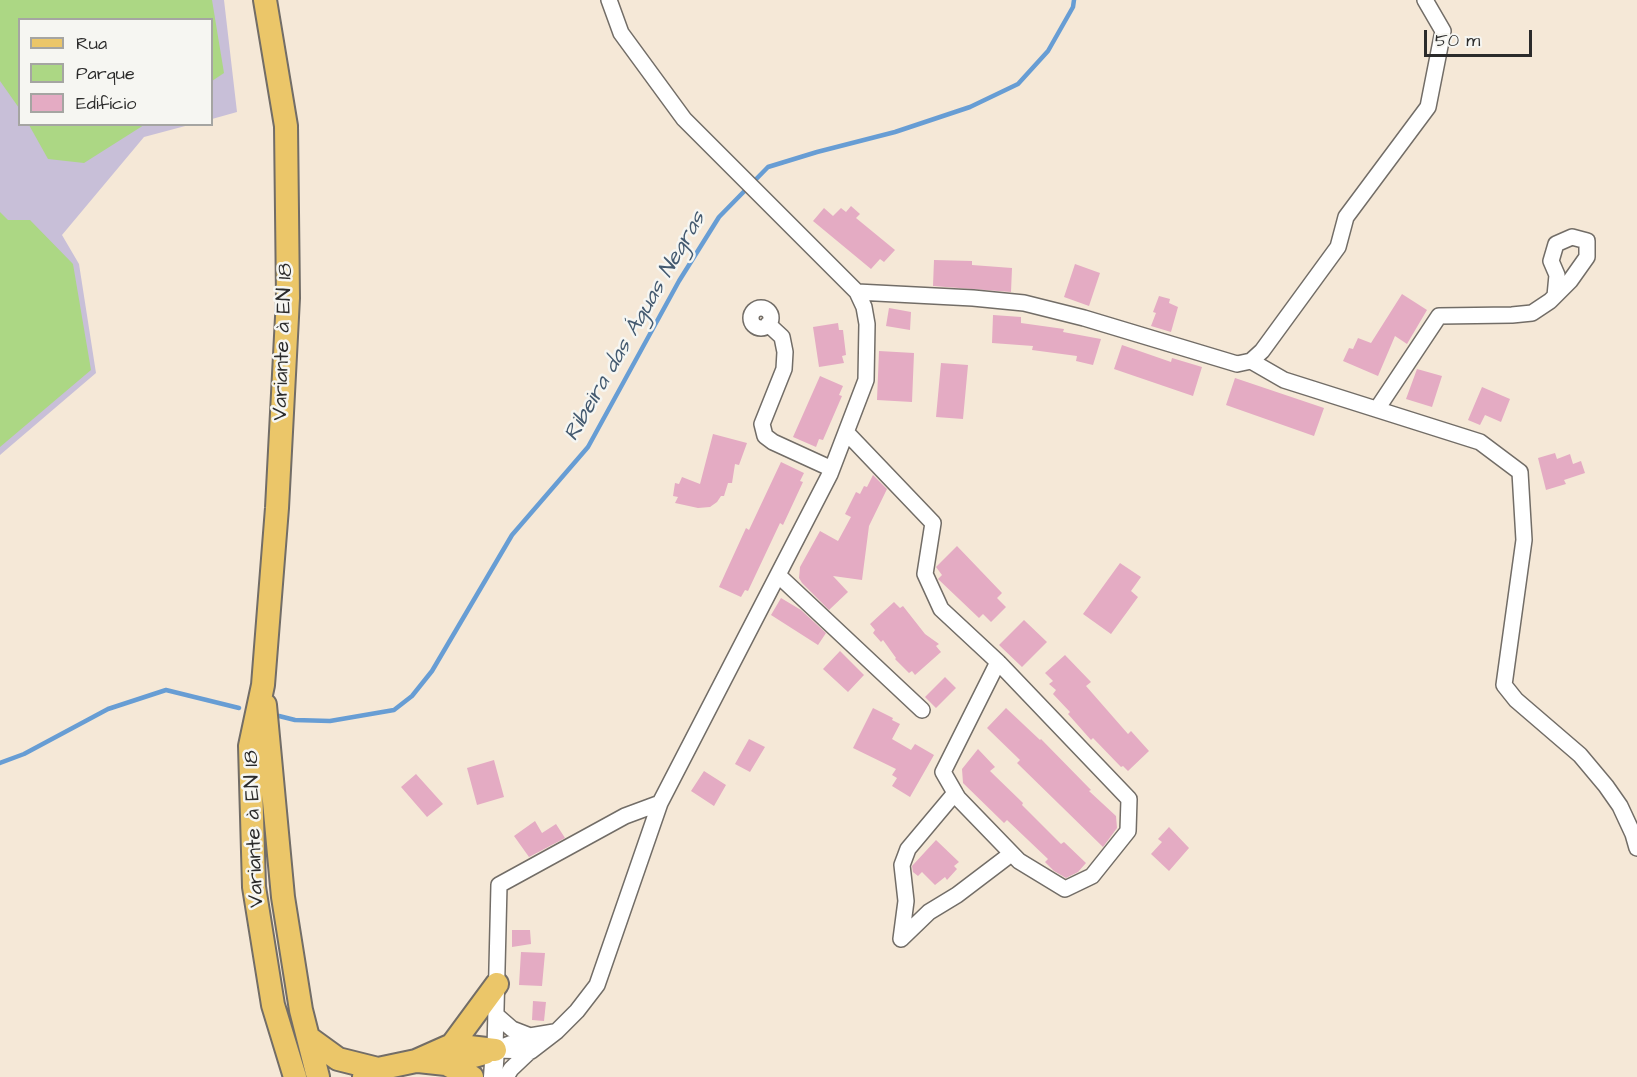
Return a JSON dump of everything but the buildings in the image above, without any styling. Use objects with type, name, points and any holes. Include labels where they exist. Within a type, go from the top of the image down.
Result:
[{"type":"main road","name":"Variante à EN 18","points":[[265,0],[286,126],[288,298],[277,508],[263,685],[250,746],[254,886],[273,1005],[295,1077]]},
{"type":"main road","name":"Variante à EN 18","points":[[263,685],[283,897],[301,1010],[318,1077]]},
{"type":"main road","points":[[449,1055],[497,984]]},
{"type":"main road","points":[[309,1038],[338,1059],[371,1073],[416,1061],[495,1050]]},
{"type":"main road","points":[[288,1054],[318,1077],[338,1059]]},
{"type":"main road","points":[[449,1055],[472,1077]]},
{"type":"street","points":[[495,1050],[530,1044],[557,1031],[597,986],[660,803],[832,470],[866,380],[867,324],[864,307],[857,292],[684,119],[621,33],[609,0]]},
{"type":"street","points":[[857,292],[963,297],[1024,303],[1084,318],[1237,364],[1251,361],[1262,351],[1338,247],[1346,217],[1428,107],[1443,31],[1425,0]]},
{"type":"street","points":[[1377,409],[1439,316],[1532,313],[1555,296]]},
{"type":"street","points":[[768,324],[782,336],[784,369],[762,424],[765,436],[832,470]]},
{"type":"street","points":[[1251,361],[1284,380],[1480,442],[1520,472],[1524,540],[1504,685],[1516,700],[1580,755],[1606,786],[1620,806],[1637,848]]},
{"type":"street","points":[[846,432],[933,523],[925,574],[941,609],[999,662],[1129,799],[1128,831],[1092,876],[1065,889],[1011,854],[955,793],[943,772],[999,662]]},
{"type":"street","points":[[778,575],[922,710]]},
{"type":"street","points":[[955,793],[908,849],[902,865],[906,901],[902,939],[929,912],[957,895],[1011,854]]},
{"type":"street","points":[[493,1077],[499,885],[625,816],[660,803]]},
{"type":"street","points":[[496,1015],[530,1044]]},
{"type":"street","points":[[506,1077],[530,1044]]},
{"type":"shaded area","points":[[0,0],[224,0],[237,112],[213,119],[213,18],[18,18],[18,126],[185,126],[144,137],[62,235],[79,264],[96,373],[0,455]]},
{"type":"green space","points":[[0,0],[212,0],[224,73],[213,80],[213,18],[18,18],[18,107],[0,81]]},
{"type":"green space","points":[[30,126],[142,126],[84,163],[48,159]]},
{"type":"green space","points":[[0,212],[8,220],[30,220],[73,264],[91,370],[0,447]]},
{"type":"waterway","name":"Ribeira das Águas Negras","points":[[279,716],[295,720],[330,721],[394,710],[412,696],[432,671],[512,535],[588,447],[679,281],[719,217],[768,167],[895,132],[970,107],[1018,84],[1048,51],[1073,7],[1074,0]]},
{"type":"waterway","name":"Ribeira das Águas Negras","points":[[0,763],[24,754],[108,709],[166,690],[239,708]]}]
